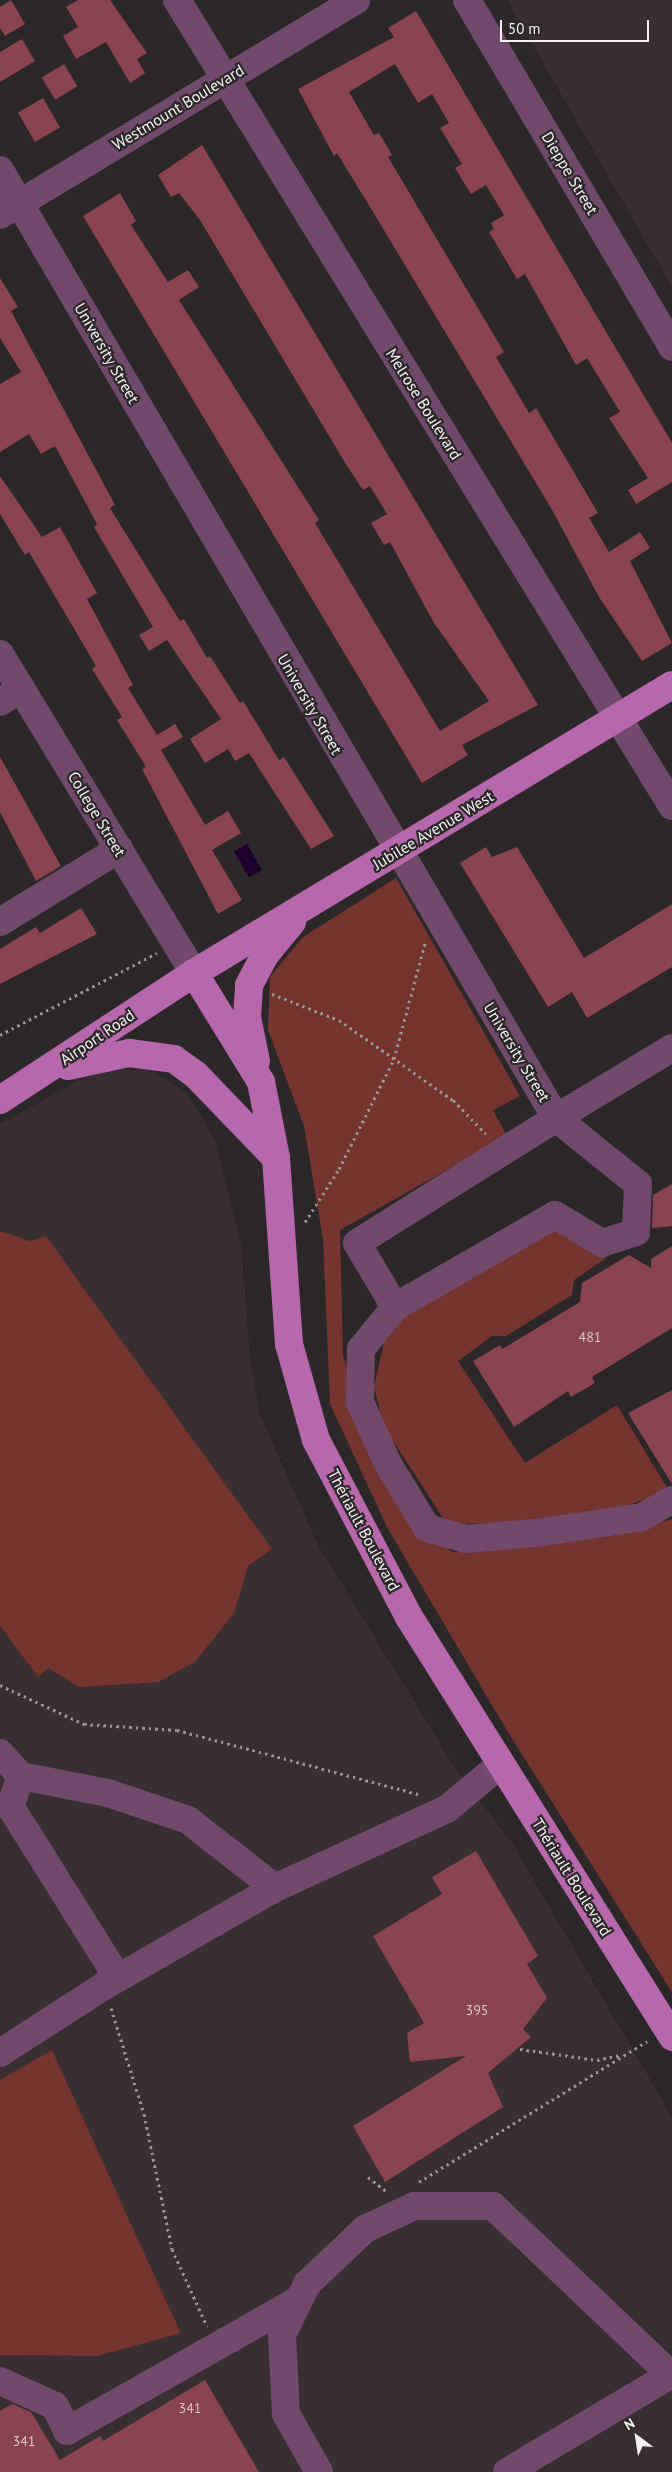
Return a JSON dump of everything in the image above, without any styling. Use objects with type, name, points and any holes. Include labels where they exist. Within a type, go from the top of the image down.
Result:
[{"type":"main road","name":"Jubilee Avenue West","points":[[194,973],[672,685]]},
{"type":"main road","points":[[261,1082],[247,1017],[249,985],[265,955],[310,902]]},
{"type":"main road","name":"Airport Road","points":[[0,1100],[194,973]]},
{"type":"main road","name":"Thériault Boulevard","points":[[194,973],[261,1082],[276,1158],[289,1344],[316,1440],[409,1617],[670,2034]]},
{"type":"main road","points":[[37,1077],[102,1056],[129,1053],[174,1059],[196,1075],[276,1158]]},
{"type":"street","name":"Melrose Boulevard","points":[[177,0],[672,806]]},
{"type":"street","name":"Westmount Boulevard","points":[[10,209],[356,0]]},
{"type":"street","name":"Dieppe Street","points":[[467,0],[672,347]]},
{"type":"street","name":"University Street","points":[[0,170],[10,209],[556,1118],[672,1048]]},
{"type":"street","name":"College Street","points":[[0,654],[11,695],[119,850],[194,973]]},
{"type":"street","points":[[0,922],[119,850]]},
{"type":"street","points":[[394,1307],[357,1243],[556,1118],[638,1184],[636,1232],[602,1243],[556,1214],[394,1307],[361,1349],[360,1402],[388,1464],[427,1528],[466,1539],[544,1532],[642,1517],[672,1500]]},
{"type":"street","points":[[0,1753],[21,1776],[108,1793],[188,1820],[275,1888]]},
{"type":"street","points":[[0,2053],[111,1982],[275,1888],[447,1809],[501,1764]]},
{"type":"street","points":[[21,1776],[10,1806],[111,1982]]},
{"type":"street","points":[[319,2472],[286,2414],[282,2335],[307,2284],[365,2229],[425,2203],[494,2206],[671,2375],[507,2472]]},
{"type":"street","points":[[0,2381],[55,2406],[67,2431],[299,2300]]},
{"type":"path","points":[[303,1227],[339,1169],[394,1058],[432,911]]},
{"type":"path","points":[[0,1035],[176,944]]},
{"type":"path","points":[[249,985],[339,1020],[453,1100],[502,1151]]},
{"type":"path","points":[[0,1685],[84,1724],[177,1730],[419,1793],[447,1809]]},
{"type":"path","points":[[111,1982],[144,2114],[172,2249],[216,2347]]},
{"type":"path","points":[[412,2186],[455,2163],[623,2054],[670,2034]]},
{"type":"path","points":[[520,2050],[597,2060],[623,2054]]},
{"type":"path","points":[[368,2177],[385,2192],[394,2191]]},
{"type":"shaded area","points":[[507,0],[672,0],[672,287]]},
{"type":"shaded area","points":[[247,844],[262,870],[249,877],[234,852]]},
{"type":"shaded area","points":[[396,878],[520,1096],[493,1110],[507,1136],[340,1230],[343,1357],[409,1522],[453,1552],[610,1535],[672,1519],[672,1992],[506,1729],[388,1529],[330,1404],[323,1239],[304,1126],[268,1030],[270,977],[303,937]]},
{"type":"shaded area","points":[[148,1069],[188,1094],[216,1143],[241,1245],[250,1358],[260,1415],[319,1547],[457,1771],[512,1843],[672,2117],[672,2472],[0,2472],[0,1124],[78,1081],[109,1071]]},
{"type":"shaded area","points":[[554,1226],[606,1258],[574,1280],[572,1295],[506,1336],[492,1336],[458,1361],[525,1463],[617,1405],[669,1491],[620,1508],[515,1523],[447,1524],[384,1427],[374,1387],[385,1337],[397,1322]]},
{"type":"shaded area","points":[[0,1231],[30,1241],[46,1236],[272,1549],[248,1566],[234,1613],[195,1662],[158,1682],[79,1687],[48,1668],[38,1677],[0,1626]]},
{"type":"shaded area","points":[[52,2050],[181,2333],[97,2356],[0,2355],[0,2080]]},
{"type":"building","points":[[11,0],[25,24],[5,36],[0,28],[0,7]]},
{"type":"building","points":[[78,0],[110,0],[147,53],[137,59],[145,73],[130,83],[106,42],[76,59],[63,36],[78,27],[66,7]]},
{"type":"building","points":[[416,11],[672,443],[672,482],[636,504],[628,490],[648,478],[609,418],[620,412],[587,358],[576,365],[525,274],[517,279],[489,232],[494,229],[491,223],[504,215],[486,185],[471,194],[455,168],[462,164],[440,128],[449,123],[432,94],[418,103],[395,64],[349,92],[374,135],[379,133],[392,155],[388,157],[504,352],[496,357],[529,413],[536,408],[598,513],[589,518],[609,552],[640,532],[650,548],[630,561],[672,643],[642,661],[599,597],[551,508],[337,153],[334,156],[298,89],[394,37],[388,28]]},
{"type":"building","points":[[22,39],[35,61],[0,82],[0,52]]},
{"type":"building","points":[[64,64],[77,86],[55,100],[42,77]]},
{"type":"building","points":[[43,98],[60,127],[35,142],[18,112]]},
{"type":"building","points":[[202,145],[538,705],[462,745],[468,755],[422,783],[83,216],[120,193],[136,221],[131,225],[168,282],[188,270],[199,287],[179,300],[319,520],[315,523],[440,731],[489,701],[434,623],[390,542],[384,545],[371,523],[387,514],[370,486],[363,490],[347,466],[200,220],[179,193],[171,197],[158,175]]},
{"type":"building","points":[[0,278],[18,307],[11,311],[115,505],[110,508],[180,621],[184,619],[207,658],[210,656],[240,703],[243,701],[279,760],[284,757],[334,836],[311,849],[249,753],[235,761],[228,749],[205,763],[190,739],[221,719],[167,640],[149,651],[139,635],[153,627],[94,527],[97,524],[55,446],[41,454],[29,434],[0,452],[0,384],[21,372],[0,338]]},
{"type":"building","points":[[0,476],[42,537],[60,527],[97,593],[87,599],[133,685],[128,688],[157,735],[175,724],[183,737],[161,750],[205,825],[228,811],[241,833],[212,850],[242,900],[218,914],[142,769],[146,767],[117,720],[122,717],[92,669],[96,666],[29,552],[25,555],[0,514]]},
{"type":"building","points":[[0,757],[61,866],[36,881],[0,812]]},
{"type":"building","points":[[486,847],[492,857],[517,847],[584,958],[672,904],[672,967],[587,1018],[572,992],[548,1007],[460,863]]},
{"type":"building","points":[[81,908],[97,934],[0,984],[0,949],[36,927],[40,933]]},
{"type":"building","points":[[672,1184],[672,1226],[652,1228],[653,1195]]},
{"type":"building","points":[[672,1246],[672,1328],[592,1377],[595,1383],[571,1397],[568,1391],[514,1427],[473,1361],[500,1345],[502,1349],[580,1302],[582,1283],[629,1255],[651,1268],[651,1259]]},
{"type":"building","points":[[672,1390],[672,1484],[628,1413]]},
{"type":"building","points":[[476,1851],[538,1956],[527,1964],[547,1998],[523,2029],[531,2037],[488,2073],[503,2107],[385,2182],[353,2126],[466,2056],[410,2062],[407,2033],[424,2023],[373,1936],[442,1894],[432,1877]]},
{"type":"building","points":[[205,2380],[259,2472],[0,2472],[0,2411],[12,2404],[31,2412],[60,2460],[100,2436],[103,2441]]}]
